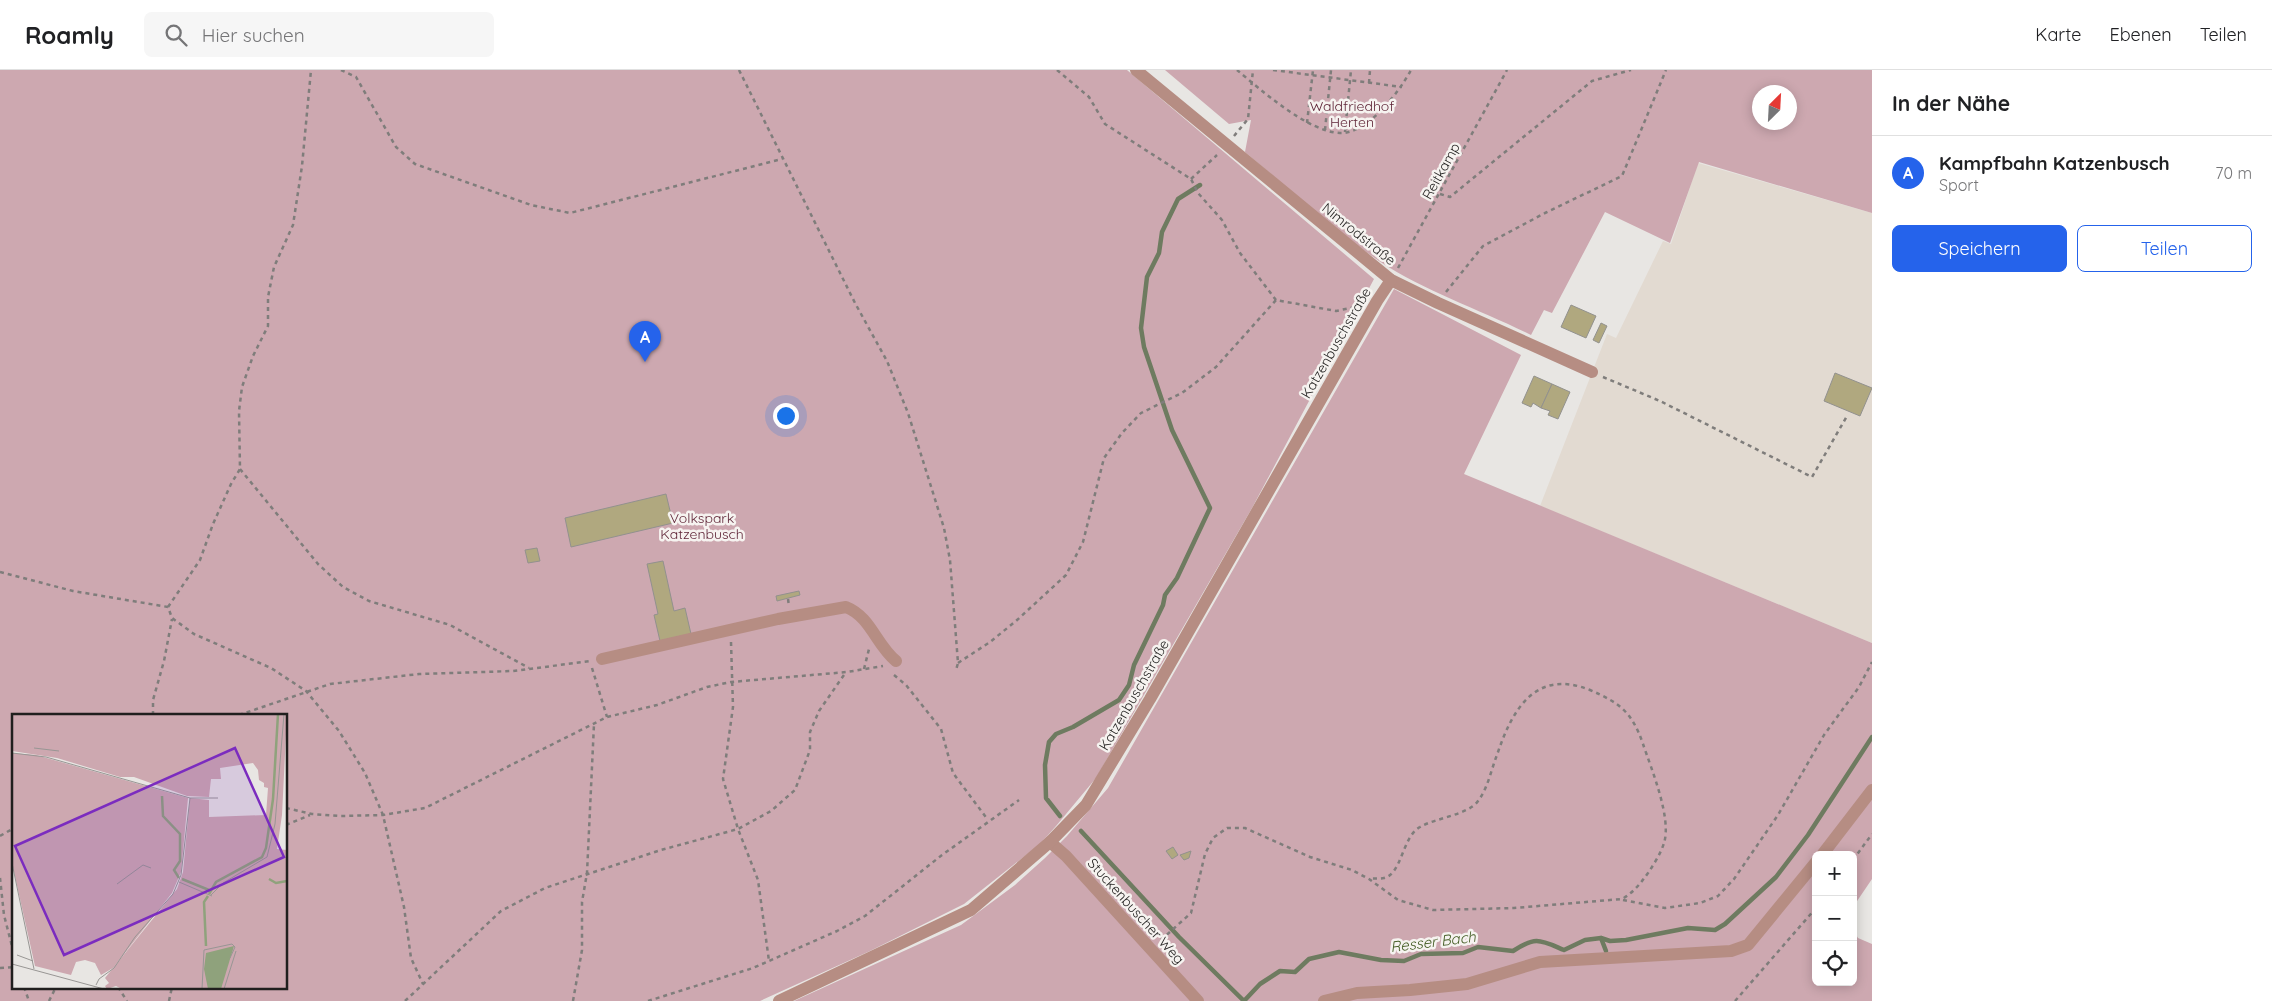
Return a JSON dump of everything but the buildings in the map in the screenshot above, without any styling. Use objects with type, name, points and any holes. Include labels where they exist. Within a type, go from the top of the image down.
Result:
[{"type":"street","name":"Nimrodstraße","points":[[1136,70],[1391,280],[1438,304],[1592,372]]},
{"type":"street","name":"Katzenbuschstraße","points":[[779,1001],[971,910],[1050,842],[1086,805],[1136,723],[1376,301],[1391,280]]},
{"type":"street","points":[[596,660],[846,607],[863,617],[894,667]]},
{"type":"street","points":[[1825,851],[1872,790]]},
{"type":"street","name":"Stuckenbuscher Weg","points":[[1050,842],[1066,856],[1198,1001]]},
{"type":"street","points":[[1324,1001],[1357,993],[1467,984],[1540,962],[1731,951],[1748,945],[1812,867]]},
{"type":"path","points":[[168,607],[200,560],[231,484],[240,470],[239,411],[242,387],[253,356],[268,326],[268,297],[274,267],[292,225],[302,166],[311,70]]},
{"type":"path","points":[[342,70],[356,77],[396,147],[414,164],[541,208],[570,213],[782,159]]},
{"type":"path","points":[[739,70],[855,303],[887,361],[908,413],[944,528],[950,560],[958,663],[956,670]]},
{"type":"path","points":[[1057,70],[1089,97],[1105,124],[1191,179],[1198,193],[1222,220],[1240,253],[1276,300],[1336,311],[1376,301]]},
{"type":"path","points":[[1237,70],[1307,123],[1324,130],[1344,132],[1357,130],[1368,122],[1402,87],[1411,70]]},
{"type":"path","points":[[1191,179],[1207,166],[1248,119],[1254,70]]},
{"type":"path","points":[[1273,70],[1402,87]]},
{"type":"path","points":[[1307,123],[1313,70]]},
{"type":"path","points":[[1324,130],[1331,70]]},
{"type":"path","points":[[1344,132],[1351,70]]},
{"type":"path","points":[[1369,83],[1370,70]]},
{"type":"path","name":"Reitkamp","points":[[1391,280],[1507,70]]},
{"type":"path","points":[[1440,194],[1450,197],[1592,81],[1631,70]]},
{"type":"path","points":[[1438,304],[1483,246],[1545,213],[1622,176],[1666,70]]},
{"type":"path","points":[[958,663],[990,642],[1016,621],[1066,575],[1083,542],[1104,458],[1122,433],[1141,414],[1158,403],[1182,392],[1216,367],[1276,300]]},
{"type":"path","points":[[1592,372],[1660,402],[1812,477],[1847,416]]},
{"type":"path","points":[[240,470],[318,564],[343,587],[369,601],[450,625],[531,669]]},
{"type":"path","points":[[0,572],[73,592],[168,607]]},
{"type":"path","points":[[153,714],[153,700],[164,661],[172,618],[168,607]]},
{"type":"path","points":[[172,618],[194,634],[271,668],[306,691],[339,730],[365,773],[384,815],[407,925],[411,958],[423,984]]},
{"type":"path","points":[[732,630],[731,682],[733,707],[723,779],[738,829],[758,880],[769,961]]},
{"type":"path","points":[[242,714],[330,684],[419,674],[531,669],[596,660],[607,716]]},
{"type":"path","points":[[1163,938],[1191,913],[1205,854],[1213,838],[1227,828],[1244,828],[1310,857],[1352,870],[1369,878],[1398,900],[1433,910],[1514,908],[1622,899],[1665,908],[1700,902],[1718,896],[1734,878],[1778,815],[1824,735],[1859,687],[1872,662]]},
{"type":"path","points":[[288,808],[312,814],[384,815],[424,808],[607,716],[657,705],[731,682],[847,672],[884,666],[894,667],[941,729],[953,773],[988,820]]},
{"type":"path","points":[[405,1001],[501,911],[545,888],[587,872],[738,829],[771,811],[795,790],[810,750],[810,732],[819,711],[847,672]]},
{"type":"path","points":[[1369,878],[1386,878],[1393,873],[1410,835],[1418,828],[1470,808],[1478,802],[1486,787],[1507,728],[1520,708],[1540,689],[1554,683],[1564,683],[1583,688],[1618,703],[1633,719],[1638,728],[1662,809],[1665,824],[1665,842],[1653,866],[1636,891],[1622,899]]},
{"type":"path","points":[[572,1001],[582,950],[582,902],[587,872],[594,724]]},
{"type":"path","points":[[648,1001],[721,979],[769,961],[837,931],[865,916],[988,820],[1020,800]]},
{"type":"path","points":[[288,824],[312,814]]},
{"type":"path","points":[[0,836],[12,829]]},
{"type":"path","points":[[1857,855],[1872,834]]},
{"type":"path","points":[[0,878],[4,915],[12,946]]},
{"type":"path","points":[[1734,1001],[1812,913]]},
{"type":"path","points":[[24,988],[29,1001]]},
{"type":"path","points":[[48,1001],[55,988]]},
{"type":"path","points":[[119,988],[127,1001]]},
{"type":"path","points":[[169,1001],[172,988]]},
{"type":"path","points":[[411,996],[413,1001]]},
{"type":"shaded area","points":[[1698,163],[1872,213],[1872,643],[1540,506],[1607,334],[1616,338],[1663,241],[1671,244]]},
{"type":"green space","name":"Volkspark Katzenbusch","points":[[0,70],[1127,70],[1374,279],[1252,508],[1096,778],[1056,826],[1040,844],[964,904],[870,951],[760,1001],[0,1001]]},
{"type":"green space","name":"Waldfriedhof Herten","points":[[1165,70],[1872,70],[1872,213],[1699,162],[1670,243],[1605,212],[1552,313],[1544,310],[1531,335],[1416,282],[1362,249],[1245,152],[1251,120],[1229,124]]},
{"type":"green space","points":[[1394,289],[1521,355],[1464,474],[1872,643],[1872,879],[1857,901],[1857,851],[1812,851],[1812,986],[1857,986],[1857,936],[1872,944],[1872,1001],[794,1001],[961,925],[1015,885],[1045,858],[1067,836],[1108,788]]},
{"type":"waterway","points":[[1060,816],[1046,798],[1045,765],[1049,742],[1056,734],[1073,727],[1119,700],[1129,685],[1134,665],[1163,605],[1165,595],[1177,578],[1210,508],[1172,430],[1144,347],[1141,328],[1147,277],[1159,253],[1162,232],[1178,199],[1200,185]]},
{"type":"waterway","name":"Resser Bach","points":[[1244,1001],[1260,984],[1280,971],[1295,972],[1309,959],[1339,952],[1381,960],[1404,961],[1421,954],[1463,953],[1478,947],[1513,951],[1533,941],[1543,942],[1564,950],[1585,940],[1601,938],[1610,941],[1626,940],[1688,928],[1715,930],[1725,924],[1776,877],[1808,835],[1872,737]]},
{"type":"waterway","points":[[1081,831],[1179,937],[1244,1001]]},
{"type":"waterway","points":[[1601,938],[1606,951]]},
{"type":"place","name":"Kampfbahn Katzenbusch","points":[[645,362]]}]
